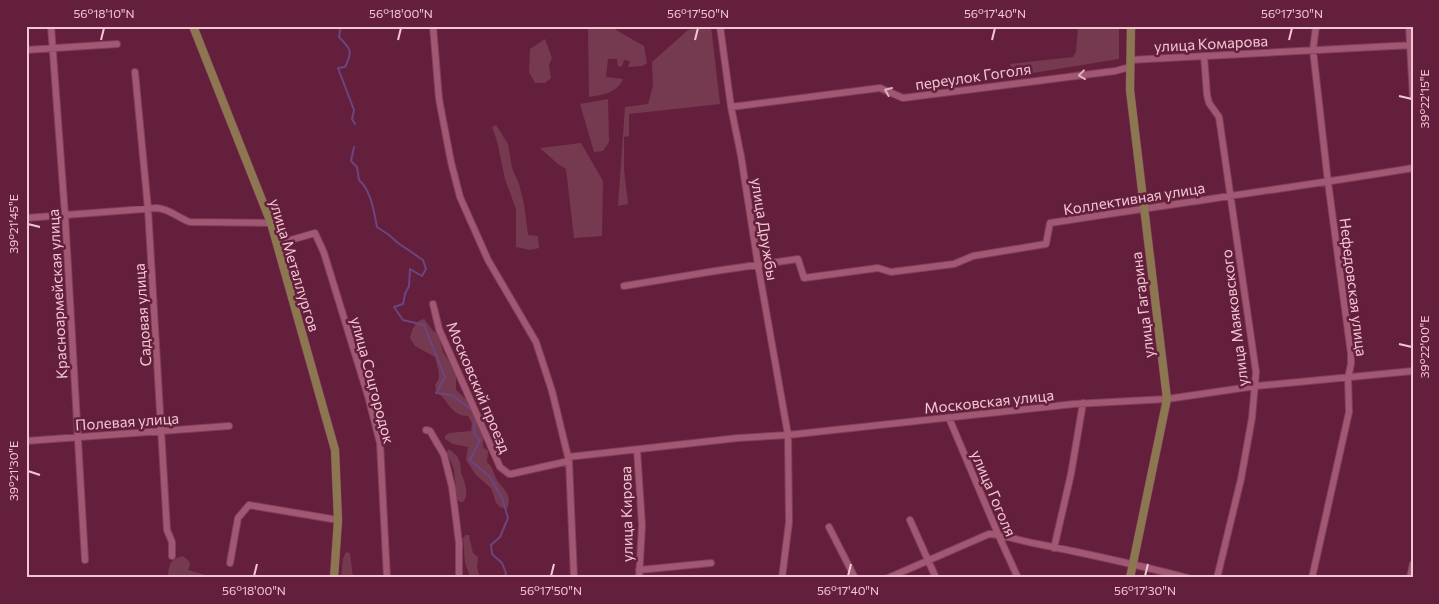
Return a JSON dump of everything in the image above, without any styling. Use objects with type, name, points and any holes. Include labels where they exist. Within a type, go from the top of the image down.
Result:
[{"type":"main road","name":"улица Металлургов","points":[[192,26],[270,223],[335,450],[338,520],[334,578]]},
{"type":"main road","name":"улица Гагарина","points":[[1130,578],[1167,399],[1130,90],[1131,26]]},
{"type":"street","name":"Красноармейская улица","points":[[50,26],[65,215],[84,560]]},
{"type":"street","points":[[433,26],[439,99],[460,197],[488,260],[536,342],[552,391],[568,459],[574,578]]},
{"type":"street","name":"улица Дружбы","points":[[720,26],[731,107],[788,434],[789,522],[782,578]]},
{"type":"street","name":"Нефедовская улица","points":[[1312,578],[1349,412],[1348,378],[1351,364],[1313,50],[1316,26]]},
{"type":"street","points":[[1409,26],[1413,97]]},
{"type":"street","points":[[26,50],[117,44]]},
{"type":"street","name":"улица Комарова","points":[[1130,64],[1204,56],[1411,45]]},
{"type":"street","name":"улица Маяковского","points":[[1204,56],[1209,104],[1219,117],[1256,372],[1252,418],[1241,480],[1217,578]]},
{"type":"street","name":"переулок Гоголя","points":[[731,107],[880,88],[903,98],[1115,71],[1130,64]]},
{"type":"street","name":"Садовая улица","points":[[135,72],[148,209],[167,530],[172,542],[172,556]]},
{"type":"street","name":"Коллективная улица","points":[[624,286],[798,259],[804,278],[878,268],[891,272],[954,264],[973,256],[1046,244],[1050,224],[1413,168]]},
{"type":"street","points":[[26,218],[166,209],[180,219],[190,222],[270,223]]},
{"type":"street","name":"улица Соцгородок","points":[[277,244],[315,233],[324,253],[368,396],[380,443],[387,578]]},
{"type":"street","name":"Московский проезд","points":[[432,304],[439,329],[500,467],[511,474],[568,459]]},
{"type":"street","name":"Московская улица","points":[[568,459],[738,438],[1083,403],[1167,399],[1256,386],[1413,371]]},
{"type":"street","points":[[1054,548],[1071,474],[1083,403]]},
{"type":"street","name":"улица Гоголя","points":[[949,418],[1018,578]]},
{"type":"street","name":"Полевая улица","points":[[26,441],[229,426]]},
{"type":"street","points":[[426,430],[430,431],[444,455],[452,487],[459,543],[459,578]]},
{"type":"street","name":"улица Кирова","points":[[638,450],[642,525],[639,578]]},
{"type":"street","points":[[230,563],[238,518],[249,505],[338,520]]},
{"type":"street","points":[[910,520],[936,578]]},
{"type":"street","points":[[829,527],[855,578]]},
{"type":"street","points":[[888,578],[989,534],[998,534],[1020,541],[1133,564],[1188,578]]},
{"type":"street","points":[[640,570],[712,563]]},
{"type":"street","points":[[1410,578],[1413,564]]},
{"type":"shaded area","points":[[616,26],[616,30],[644,46],[647,63],[642,66],[628,67],[630,61],[624,60],[622,66],[618,67],[617,59],[608,59],[606,77],[623,79],[613,90],[589,97],[588,27]]},
{"type":"shaded area","points":[[696,26],[711,26],[720,104],[629,114],[629,136],[624,137],[624,169],[628,204],[618,206],[625,107],[648,104],[653,86],[652,62],[688,30],[696,28]]},
{"type":"shaded area","points":[[1078,26],[1119,26],[1119,59],[1020,75],[1015,74],[1010,64],[1073,57],[1076,52]]},
{"type":"shaded area","points":[[545,39],[552,58],[549,65],[551,78],[545,83],[535,83],[529,72],[530,49]]},
{"type":"shaded area","points":[[608,99],[609,142],[603,151],[594,152],[580,104]]},
{"type":"shaded area","points":[[496,125],[508,144],[512,168],[519,184],[524,204],[528,235],[538,236],[539,248],[530,250],[516,247],[516,209],[505,179],[492,127]]},
{"type":"shaded area","points":[[581,143],[603,181],[602,236],[574,238],[566,169],[540,148]]},
{"type":"shaded area","points":[[424,319],[433,331],[438,333],[443,352],[456,372],[456,390],[470,403],[483,435],[483,447],[488,451],[487,462],[508,496],[509,504],[507,509],[500,507],[496,503],[491,488],[476,475],[466,460],[468,447],[453,444],[445,439],[445,436],[449,433],[471,431],[472,423],[468,416],[463,416],[454,411],[436,390],[435,384],[439,379],[439,375],[435,357],[415,346],[410,338],[414,326]]},
{"type":"shaded area","points":[[448,449],[456,455],[460,462],[466,491],[463,502],[457,499],[454,469],[447,453]]},
{"type":"shaded area","points":[[469,535],[473,553],[478,557],[477,567],[480,578],[469,578],[465,563],[463,538]]},
{"type":"shaded area","points":[[346,552],[350,553],[353,578],[341,578],[343,559]]},
{"type":"shaded area","points":[[183,556],[189,561],[188,570],[215,578],[168,578],[172,561]]},
{"type":"waterway","points":[[341,26],[339,37],[346,44],[350,54],[345,67],[338,68],[354,110],[352,119],[355,124]]},
{"type":"waterway","points":[[354,147],[351,161],[357,167],[359,180],[369,195],[377,227],[423,260],[426,269],[422,276],[410,269],[409,286],[403,304],[394,307],[403,320],[424,325],[445,377],[436,393],[452,395],[472,410]]},
{"type":"waterway","points":[[475,417],[474,434],[480,440],[470,460],[490,477],[502,498],[508,518],[500,537],[491,545],[492,554],[502,563],[506,573],[504,578]]}]
